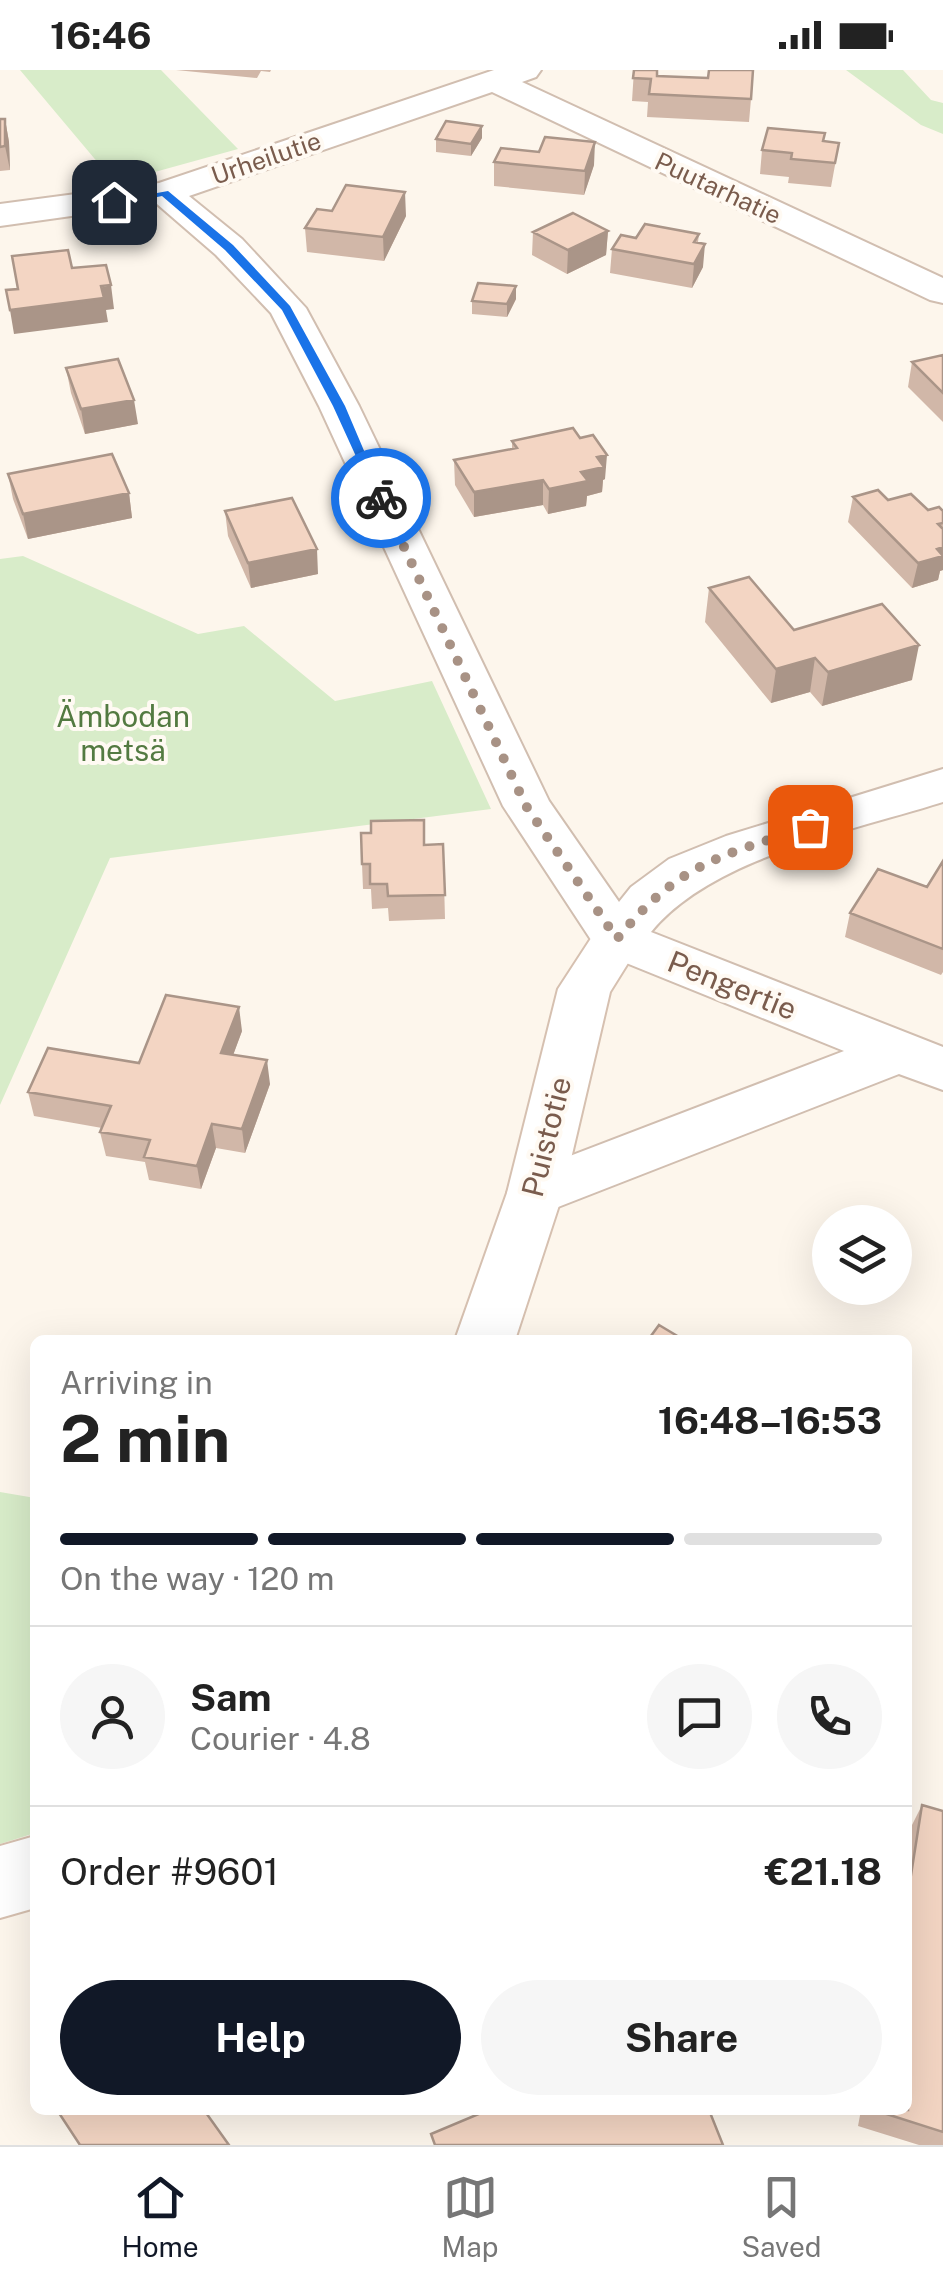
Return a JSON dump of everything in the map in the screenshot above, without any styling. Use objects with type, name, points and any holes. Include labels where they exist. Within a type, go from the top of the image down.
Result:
[{"type":"street","name":"Urheilutie","points":[[0,215],[164,193],[510,75]]},
{"type":"street","name":"Puutarhatie","points":[[510,75],[713,187],[943,292]]},
{"type":"street","points":[[164,193],[229,247],[286,308],[339,406],[526,806],[617,939]]},
{"type":"street","name":"Puistotie","points":[[487,1335],[534,1193],[584,989],[649,900],[687,871],[743,848],[943,785]]},
{"type":"street","name":"Pengertie","points":[[617,939],[919,1061]]},
{"type":"street","points":[[534,1193],[919,1061]]},
{"type":"street","points":[[0,1882],[30,1873]]},
{"type":"green space","points":[[20,70],[161,70],[238,149],[115,183]]},
{"type":"green space","points":[[846,70],[903,70],[931,100],[943,103],[943,134],[921,125]]},
{"type":"green space","name":"Ämbodan metsä","points":[[23,556],[198,634],[244,626],[335,701],[432,681],[491,809],[110,858],[0,1105],[0,559]]},
{"type":"green space","points":[[0,1492],[30,1497],[30,1835],[0,1844]]},
{"type":"building","points":[[634,70],[657,70],[657,76],[708,78],[709,70],[753,70],[751,99],[649,94],[651,79],[633,78]]},
{"type":"building","points":[[0,119],[5,119],[5,146],[0,147]]},
{"type":"building","points":[[446,121],[482,126],[471,144],[436,139]]},
{"type":"building","points":[[768,128],[825,133],[823,141],[839,143],[835,163],[791,159],[792,153],[762,150]]},
{"type":"building","points":[[545,137],[595,142],[585,171],[494,162],[501,148],[539,152]]},
{"type":"building","points":[[346,185],[405,192],[383,237],[305,228],[317,209],[332,211]]},
{"type":"building","points":[[573,213],[608,231],[568,250],[533,232]]},
{"type":"building","points":[[645,224],[699,234],[694,242],[705,244],[694,264],[612,249],[621,235],[636,238]]},
{"type":"building","points":[[68,250],[72,268],[106,265],[111,285],[101,286],[104,298],[10,310],[6,290],[18,289],[12,256]]},
{"type":"building","points":[[478,283],[516,286],[507,304],[472,301]]},
{"type":"building","points":[[943,355],[943,393],[912,362]]},
{"type":"building","points":[[118,359],[134,400],[81,409],[66,368]]},
{"type":"building","points":[[573,428],[580,438],[593,435],[607,455],[597,457],[604,467],[581,472],[588,481],[549,489],[543,480],[474,492],[454,460],[517,448],[512,441]]},
{"type":"building","points":[[112,454],[129,493],[23,514],[8,474]]},
{"type":"building","points":[[878,490],[888,500],[911,494],[928,510],[939,507],[943,511],[943,523],[938,524],[943,529],[943,547],[937,549],[943,556],[918,563],[853,497]]},
{"type":"building","points":[[292,498],[317,549],[248,563],[225,511]]},
{"type":"building","points":[[749,577],[794,630],[882,604],[919,645],[828,672],[815,658],[776,669],[709,588]]},
{"type":"building","points":[[424,820],[424,845],[443,844],[445,895],[388,896],[387,884],[370,884],[370,864],[362,864],[361,833],[371,833],[371,821]]},
{"type":"building","points":[[943,861],[943,949],[850,913],[878,869],[927,887]]},
{"type":"building","points":[[166,995],[239,1007],[221,1053],[267,1060],[242,1129],[212,1124],[197,1166],[144,1157],[150,1140],[100,1132],[111,1106],[28,1092],[48,1048],[139,1063]]},
{"type":"building","points":[[659,1325],[676,1335],[652,1335]]},
{"type":"building","points":[[922,1805],[943,1811],[943,2132],[890,2115],[912,2115],[912,1869]]},
{"type":"building","points":[[60,2115],[208,2115],[229,2145],[80,2145]]},
{"type":"building","points":[[476,2115],[711,2115],[723,2145],[435,2145],[431,2134]]},
{"type":"way so far","points":[[381,498],[526,806],[617,939],[649,900],[687,871],[810,827]]},
{"type":"route","points":[[114,202],[164,193],[229,247],[286,308],[339,406],[381,498]]}]
